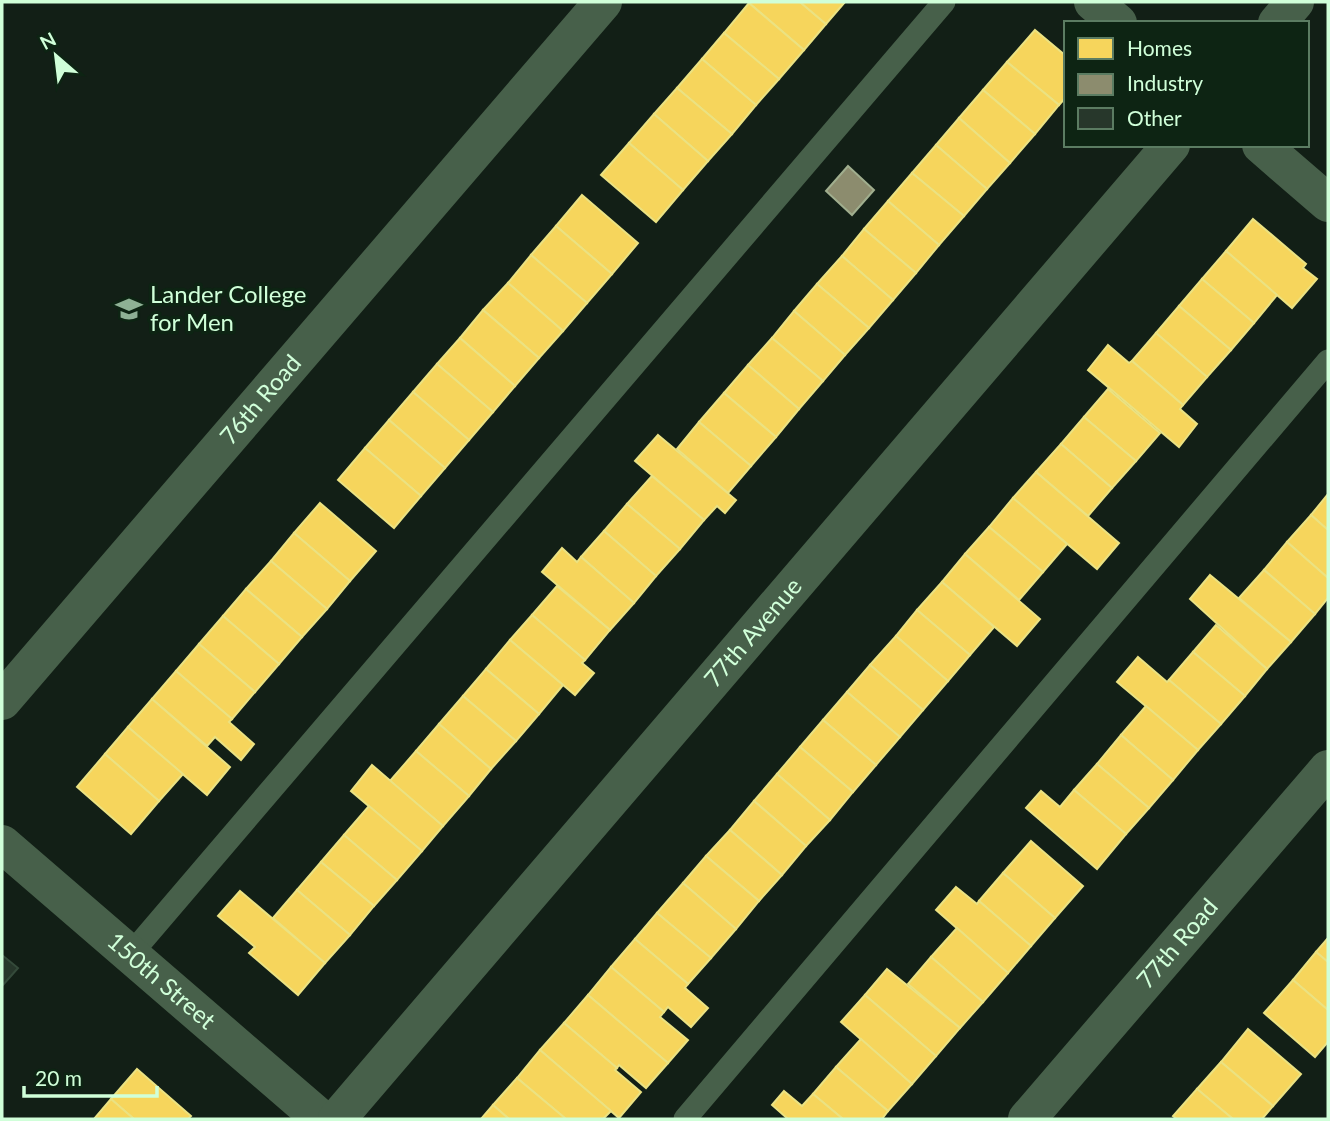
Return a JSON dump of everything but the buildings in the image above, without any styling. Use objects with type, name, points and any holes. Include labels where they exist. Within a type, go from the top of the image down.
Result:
[{"type":"street","name":"76th Road","points":[[2,701],[603,2]]},
{"type":"street","points":[[1093,2],[1116,21]]},
{"type":"street","points":[[1279,21],[1295,2]]},
{"type":"street","name":"77th Avenue","points":[[337,1119],[1169,147]]},
{"type":"street","points":[[1263,147],[1328,203]]},
{"type":"street","name":"77th Road","points":[[1027,1119],[1328,769]]},
{"type":"street","name":"150th Street","points":[[2,844],[321,1119]]},
{"type":"lane","points":[[130,955],[944,2]]},
{"type":"lane","points":[[685,1119],[1328,361]]},
{"type":"place","name":"Lander College for Men","points":[[129,309]]}]
